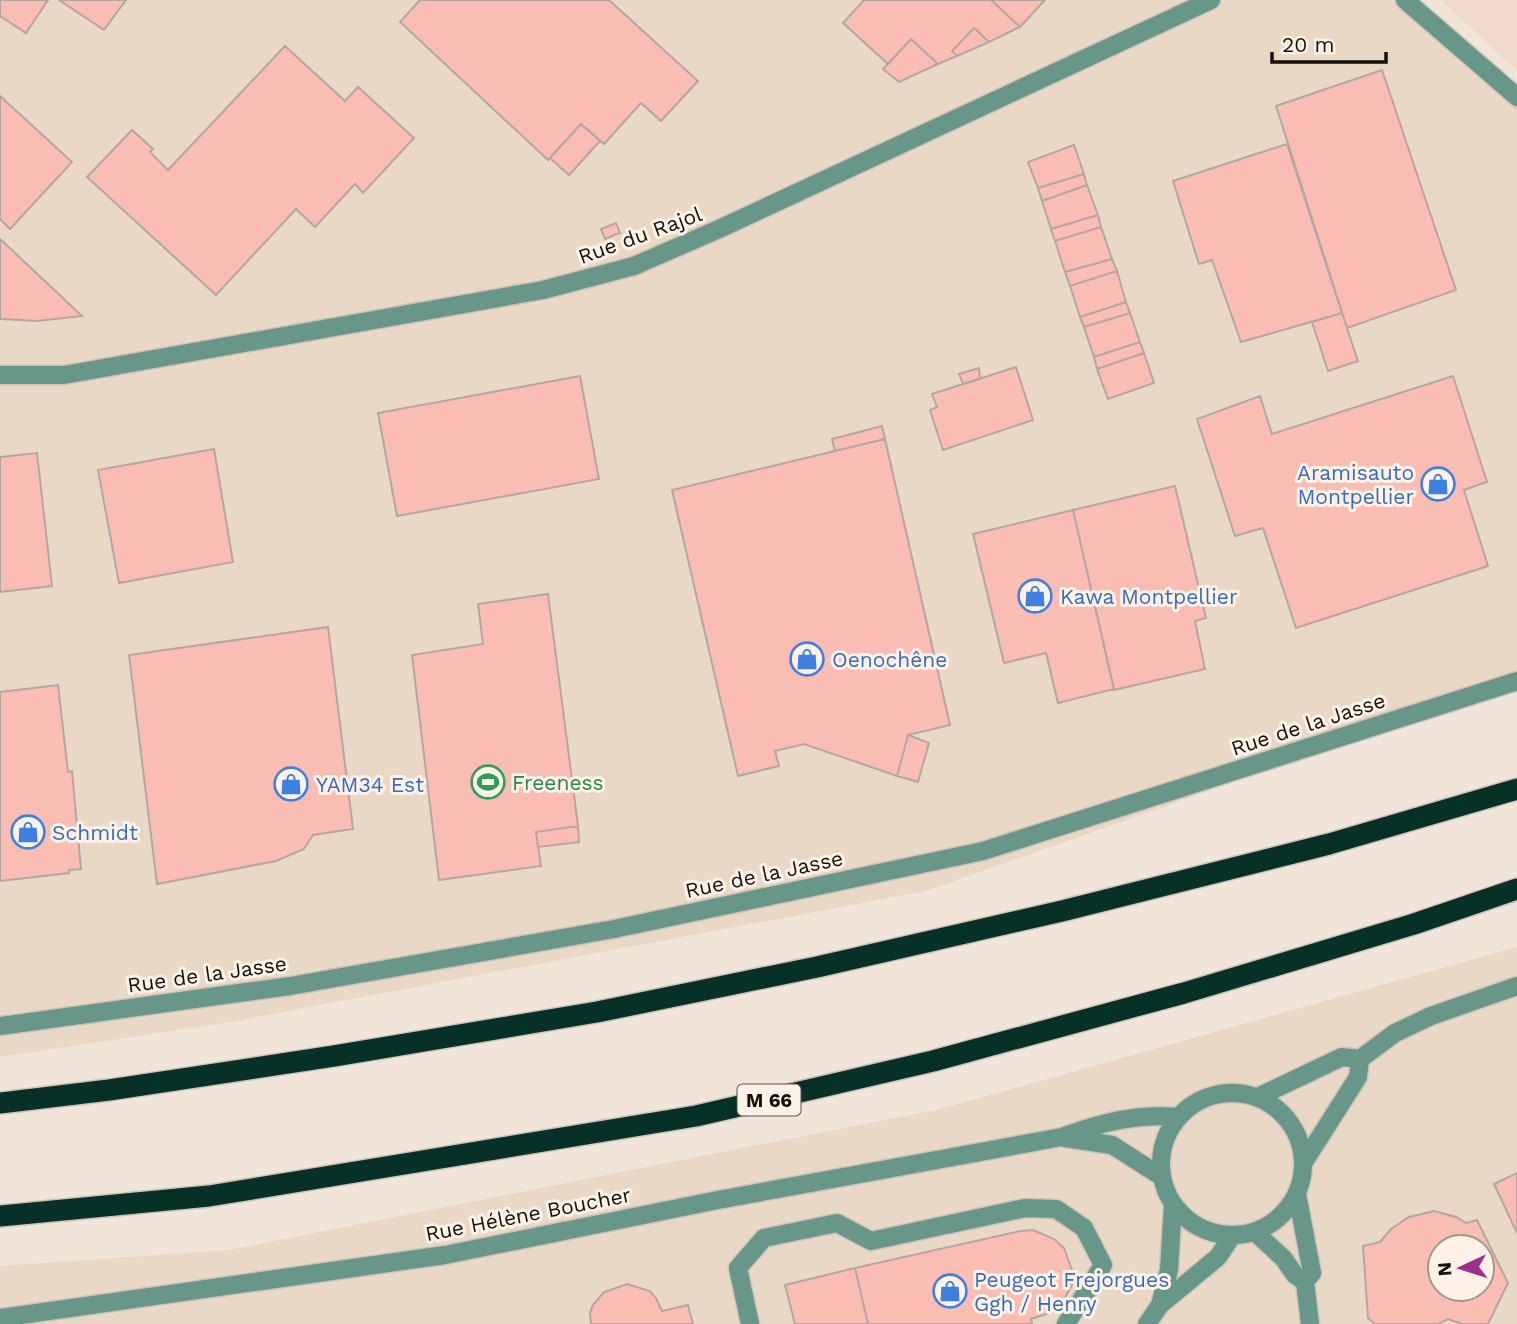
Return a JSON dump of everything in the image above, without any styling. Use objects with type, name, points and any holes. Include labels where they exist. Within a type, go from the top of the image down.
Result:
[{"type":"highway","points":[[0,1102],[109,1090],[347,1054],[597,1012],[817,967],[1062,911],[1329,844],[1517,789]]},
{"type":"highway","name":"M 66","points":[[0,1216],[209,1196],[696,1116],[933,1061],[1184,993],[1414,924],[1517,889]]},
{"type":"street","name":"Rue du Rajol","points":[[0,375],[64,375],[544,290],[634,266],[1211,0]]},
{"type":"street","points":[[1405,0],[1517,97]]},
{"type":"street","name":"Rue de la Jasse","points":[[0,1026],[290,986],[601,931],[983,851],[1517,681]]},
{"type":"street","points":[[1258,1097],[1342,1057],[1360,1059],[1395,1033],[1431,1016],[1516,988]]},
{"type":"street","points":[[1304,1162],[1358,1077],[1360,1059]]},
{"type":"street","points":[[1236,1092],[1258,1097],[1276,1107],[1290,1122],[1300,1141],[1304,1162],[1303,1178],[1287,1210],[1273,1223],[1255,1232],[1232,1236],[1209,1232],[1189,1221],[1173,1204],[1161,1177],[1161,1155],[1167,1135],[1178,1117],[1195,1103],[1214,1094],[1236,1092]]},
{"type":"street","name":"Rue Hélène Boucher","points":[[0,1318],[445,1255],[718,1200],[1062,1137],[1098,1124],[1126,1118],[1152,1114],[1178,1117]]},
{"type":"street","name":"Rue Hélène Boucher","points":[[1062,1137],[1112,1145],[1161,1177]]},
{"type":"street","points":[[1297,1194],[1312,1273],[1305,1282],[1310,1324]]},
{"type":"street","points":[[1160,1305],[1169,1270],[1173,1204]]},
{"type":"street","points":[[750,1324],[737,1268],[764,1238],[837,1223],[871,1241],[1025,1208],[1056,1209],[1084,1228],[1103,1265],[1066,1324]]},
{"type":"street","points":[[1255,1232],[1284,1259],[1295,1275],[1305,1282]]},
{"type":"street","points":[[1147,1324],[1160,1305],[1218,1258],[1232,1236]]},
{"type":"shaded area","points":[[0,0],[1410,0],[1517,104],[1517,682],[926,891],[225,1023],[0,1057]]},
{"type":"shaded area","points":[[1441,0],[1517,0],[1517,71]]},
{"type":"shaded area","points":[[1517,947],[1517,1324],[0,1324],[0,1266],[228,1250],[940,1109]]},
{"type":"building","points":[[0,0],[48,0],[26,33],[0,16]]},
{"type":"building","points":[[59,0],[126,0],[104,30]]},
{"type":"building","points":[[420,0],[609,0],[698,81],[661,121],[641,103],[604,144],[581,124],[548,160],[400,22]]},
{"type":"building","points":[[864,0],[991,0],[1020,27],[989,42],[974,28],[952,51],[957,56],[938,64],[911,39],[888,64],[843,23]]},
{"type":"building","points":[[991,0],[1045,0],[1020,27]]},
{"type":"building","points":[[974,28],[989,42],[957,56],[952,51]]},
{"type":"building","points":[[911,39],[938,64],[899,82],[883,69]]},
{"type":"building","points":[[285,46],[345,101],[358,87],[414,138],[363,193],[355,184],[315,227],[296,209],[216,295],[87,177],[132,130],[153,149],[150,152],[168,170]]},
{"type":"building","points":[[1382,70],[1456,290],[1347,328],[1276,106]]},
{"type":"building","points":[[0,96],[72,162],[10,229],[0,219]]},
{"type":"building","points":[[581,124],[600,141],[569,175],[550,158]]},
{"type":"building","points":[[1287,144],[1342,313],[1241,342],[1212,260],[1199,264],[1173,181]]},
{"type":"building","points":[[1074,145],[1084,174],[1038,188],[1028,162]]},
{"type":"building","points":[[1084,174],[1087,185],[1042,201],[1038,188]]},
{"type":"building","points":[[1087,185],[1098,215],[1051,229],[1042,201]]},
{"type":"building","points":[[1098,215],[1101,227],[1055,241],[1051,229]]},
{"type":"building","points":[[616,223],[620,233],[605,239],[601,229]]},
{"type":"building","points":[[1101,227],[1112,259],[1065,272],[1055,241]]},
{"type":"building","points":[[0,239],[82,316],[37,321],[0,319]]},
{"type":"building","points":[[1112,259],[1117,271],[1070,286],[1065,272]]},
{"type":"building","points":[[1117,271],[1126,302],[1080,317],[1070,286]]},
{"type":"building","points":[[1126,302],[1130,313],[1084,327],[1080,317]]},
{"type":"building","points":[[1130,313],[1140,342],[1094,357],[1084,327]]},
{"type":"building","points":[[1342,313],[1358,361],[1328,371],[1312,322]]},
{"type":"building","points":[[1140,342],[1144,353],[1097,369],[1094,357]]},
{"type":"building","points":[[1144,353],[1154,383],[1108,399],[1097,369]]},
{"type":"building","points":[[1016,367],[1033,420],[943,450],[930,410],[937,407],[932,394]]},
{"type":"building","points":[[979,368],[980,379],[963,384],[959,374]]},
{"type":"building","points":[[580,376],[599,479],[397,516],[378,413]]},
{"type":"building","points":[[1453,376],[1487,482],[1464,490],[1488,566],[1296,628],[1263,528],[1235,536],[1197,419],[1260,396],[1272,434]]},
{"type":"building","points":[[882,426],[885,439],[835,451],[832,439]]},
{"type":"building","points":[[885,439],[950,725],[908,735],[897,776],[804,744],[775,751],[779,766],[738,776],[672,490]]},
{"type":"building","points":[[214,449],[233,562],[119,583],[98,470]]},
{"type":"building","points":[[37,453],[52,586],[0,592],[0,457]]},
{"type":"building","points":[[1175,486],[1206,618],[1195,621],[1205,669],[1114,690],[1073,510]]},
{"type":"building","points":[[1073,510],[1114,689],[1058,703],[1046,653],[1004,663],[973,534]]},
{"type":"building","points":[[548,594],[578,826],[536,832],[541,866],[439,880],[412,655],[483,644],[478,604]]},
{"type":"building","points":[[328,627],[353,829],[313,835],[304,849],[276,861],[157,884],[129,655]]},
{"type":"building","points":[[58,685],[68,772],[72,771],[81,869],[69,870],[69,873],[0,881],[0,692]]},
{"type":"building","points":[[908,735],[929,743],[918,782],[897,776]]},
{"type":"building","points":[[578,826],[579,842],[538,847],[536,832]]},
{"type":"building","points":[[1517,1173],[1517,1233],[1494,1184]]},
{"type":"building","points":[[1434,1211],[1456,1217],[1466,1223],[1477,1220],[1483,1233],[1426,1233],[1426,1303],[1496,1303],[1496,1259],[1508,1283],[1488,1324],[1462,1324],[1448,1319],[1438,1324],[1375,1324],[1368,1318],[1363,1246],[1380,1242],[1391,1229],[1409,1217]]},
{"type":"building","points":[[1033,1230],[1054,1239],[1064,1248],[1072,1270],[1073,1283],[1061,1305],[1052,1312],[1031,1319],[1032,1324],[868,1324],[855,1268]]},
{"type":"building","points":[[855,1268],[868,1324],[795,1324],[785,1285]]},
{"type":"building","points":[[627,1284],[650,1291],[662,1311],[688,1305],[693,1324],[591,1324],[590,1313],[593,1305],[604,1292]]},
{"type":"place","name":"Aramisauto Montpellier","points":[[1438,484]]},
{"type":"place","name":"Kawa Montpellier","points":[[1035,596]]},
{"type":"place","name":"Oenochêne","points":[[807,659]]},
{"type":"place","name":"Freeness","points":[[488,782]]},
{"type":"place","name":"YAM34 Est","points":[[291,784]]},
{"type":"place","name":"Schmidt","points":[[28,832]]},
{"type":"place","name":"Peugeot Frejorgues Ggh / Henry","points":[[950,1291]]}]
